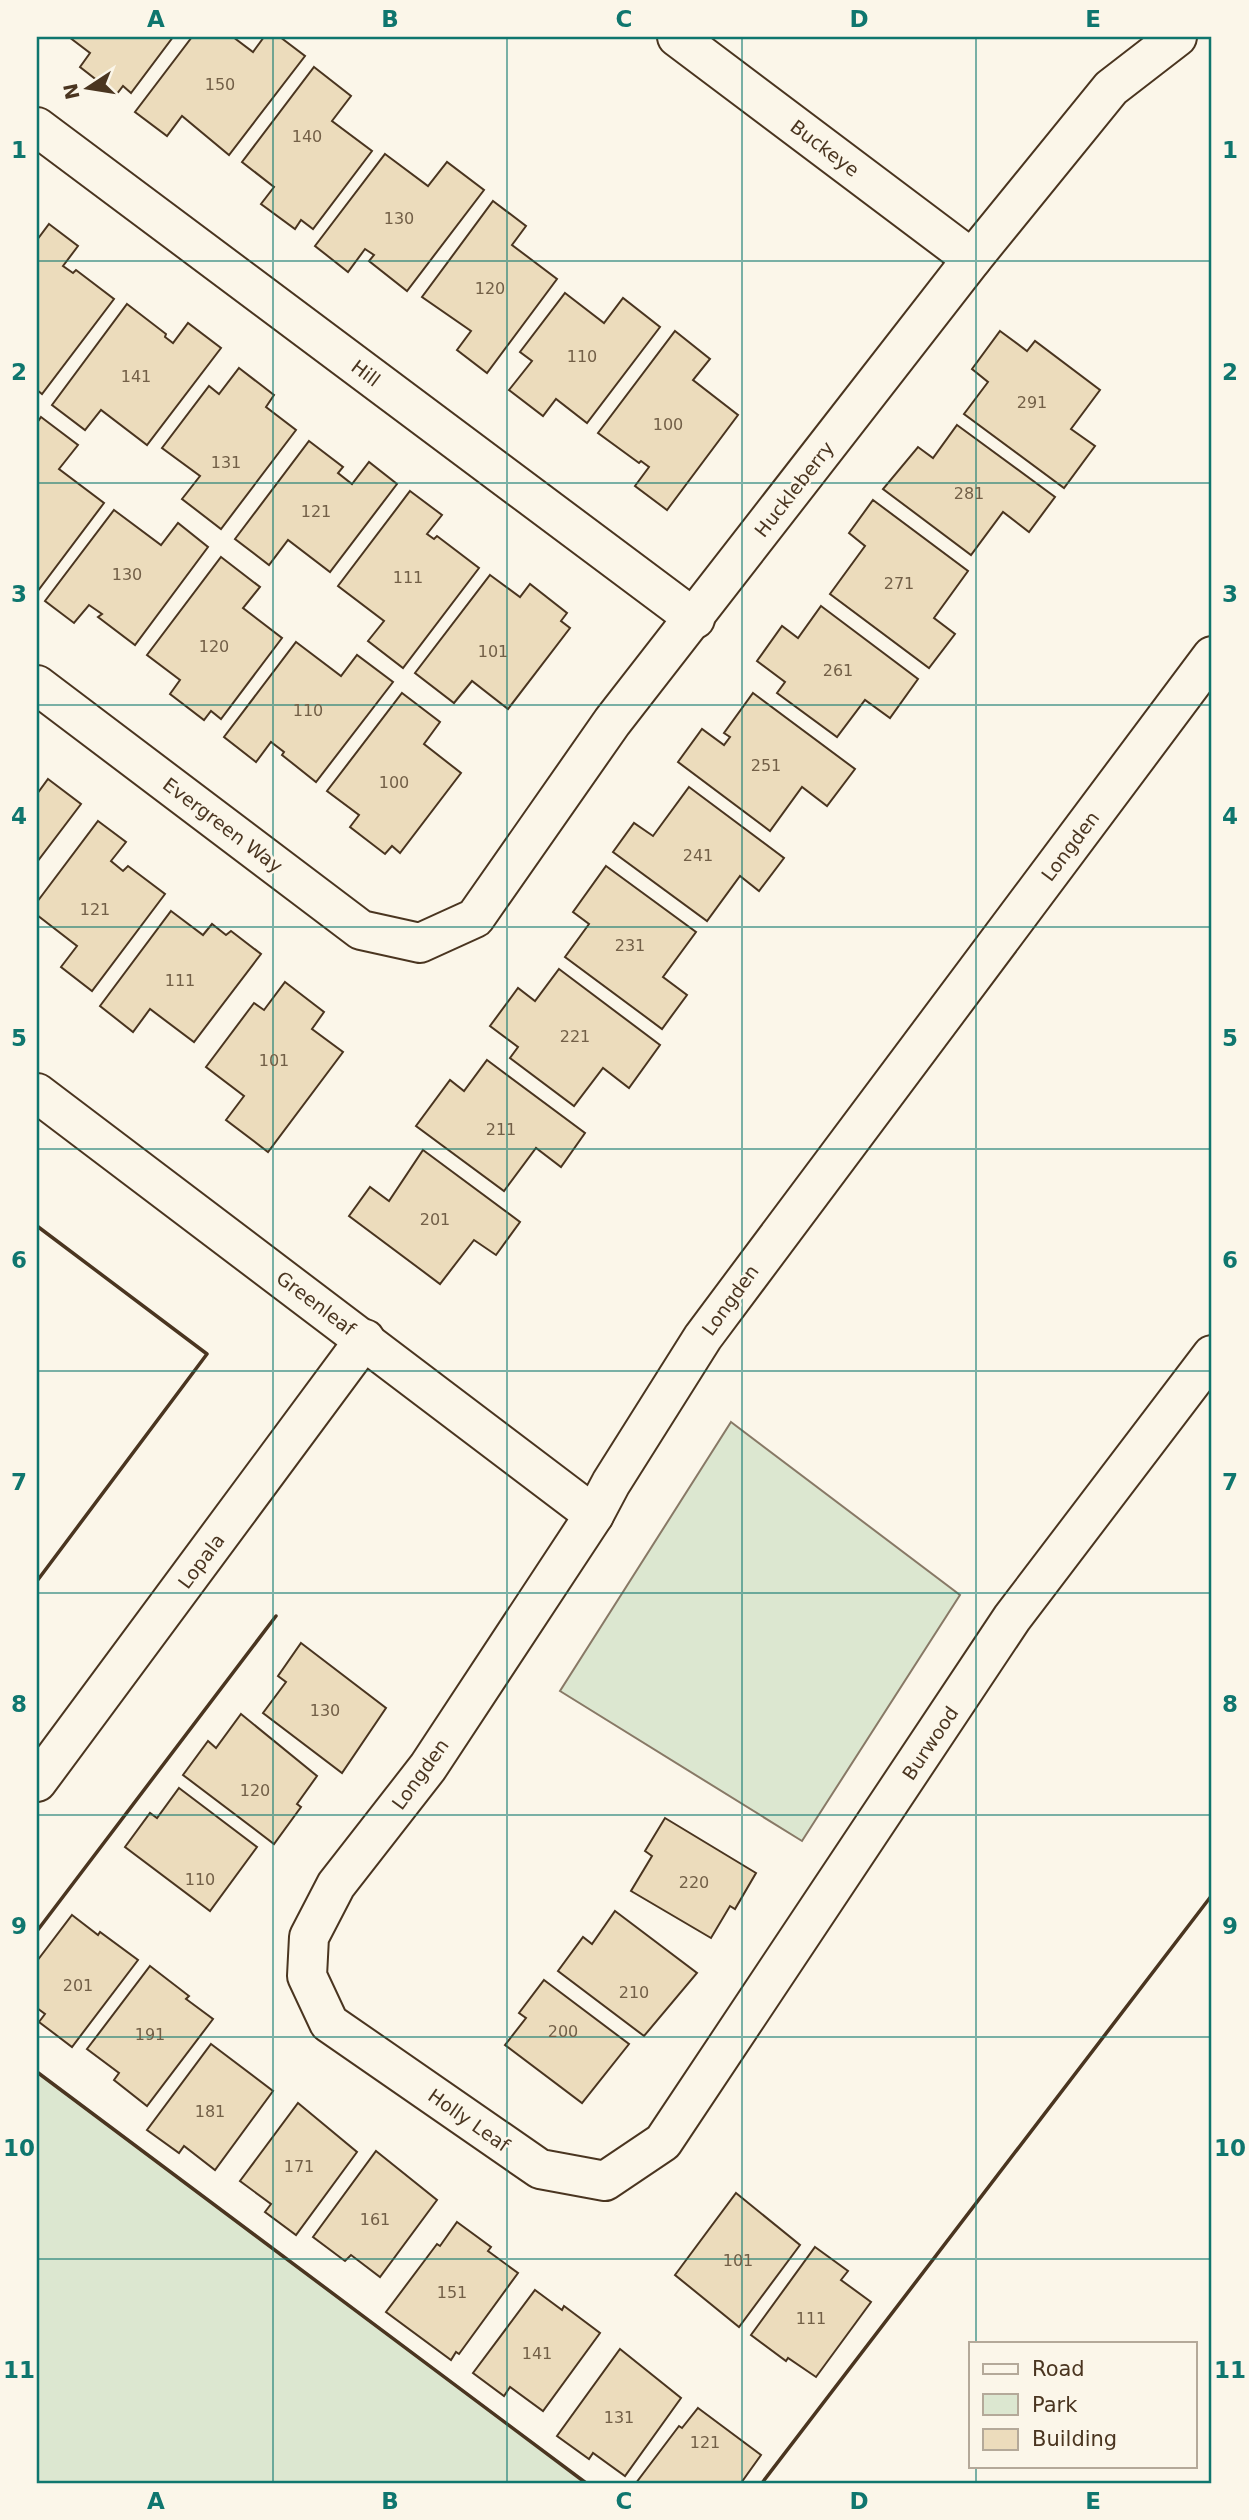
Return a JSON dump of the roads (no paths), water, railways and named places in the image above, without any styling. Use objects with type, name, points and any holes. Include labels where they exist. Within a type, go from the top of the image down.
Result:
[{"type":"street","name":"Buckeye","points":[[677,37],[972,259]]},
{"type":"street","name":"Huckleberry","points":[[420,943],[475,918],[612,722],[972,259],[1111,88],[1177,37]]},
{"type":"street","name":"Hill","points":[[37,127],[695,618]]},
{"type":"street","name":"Longden","points":[[307,1976],[309,1937],[336,1885],[428,1767],[594,1515],[611,1483],[703,1337],[1212,656]]},
{"type":"street","name":"Evergreen Way","points":[[37,685],[361,930],[420,943]]},
{"type":"street","name":"Greenleaf","points":[[37,1093],[594,1515]]},
{"type":"street","name":"Lopala","points":[[37,1782],[365,1339]]},
{"type":"street","name":"Burwood","points":[[663,2141],[1012,1618],[1212,1354]]},
{"type":"street","name":"Holly Leaf","points":[[307,1976],[329,2023],[540,2169],[605,2181],[663,2141]]}]
